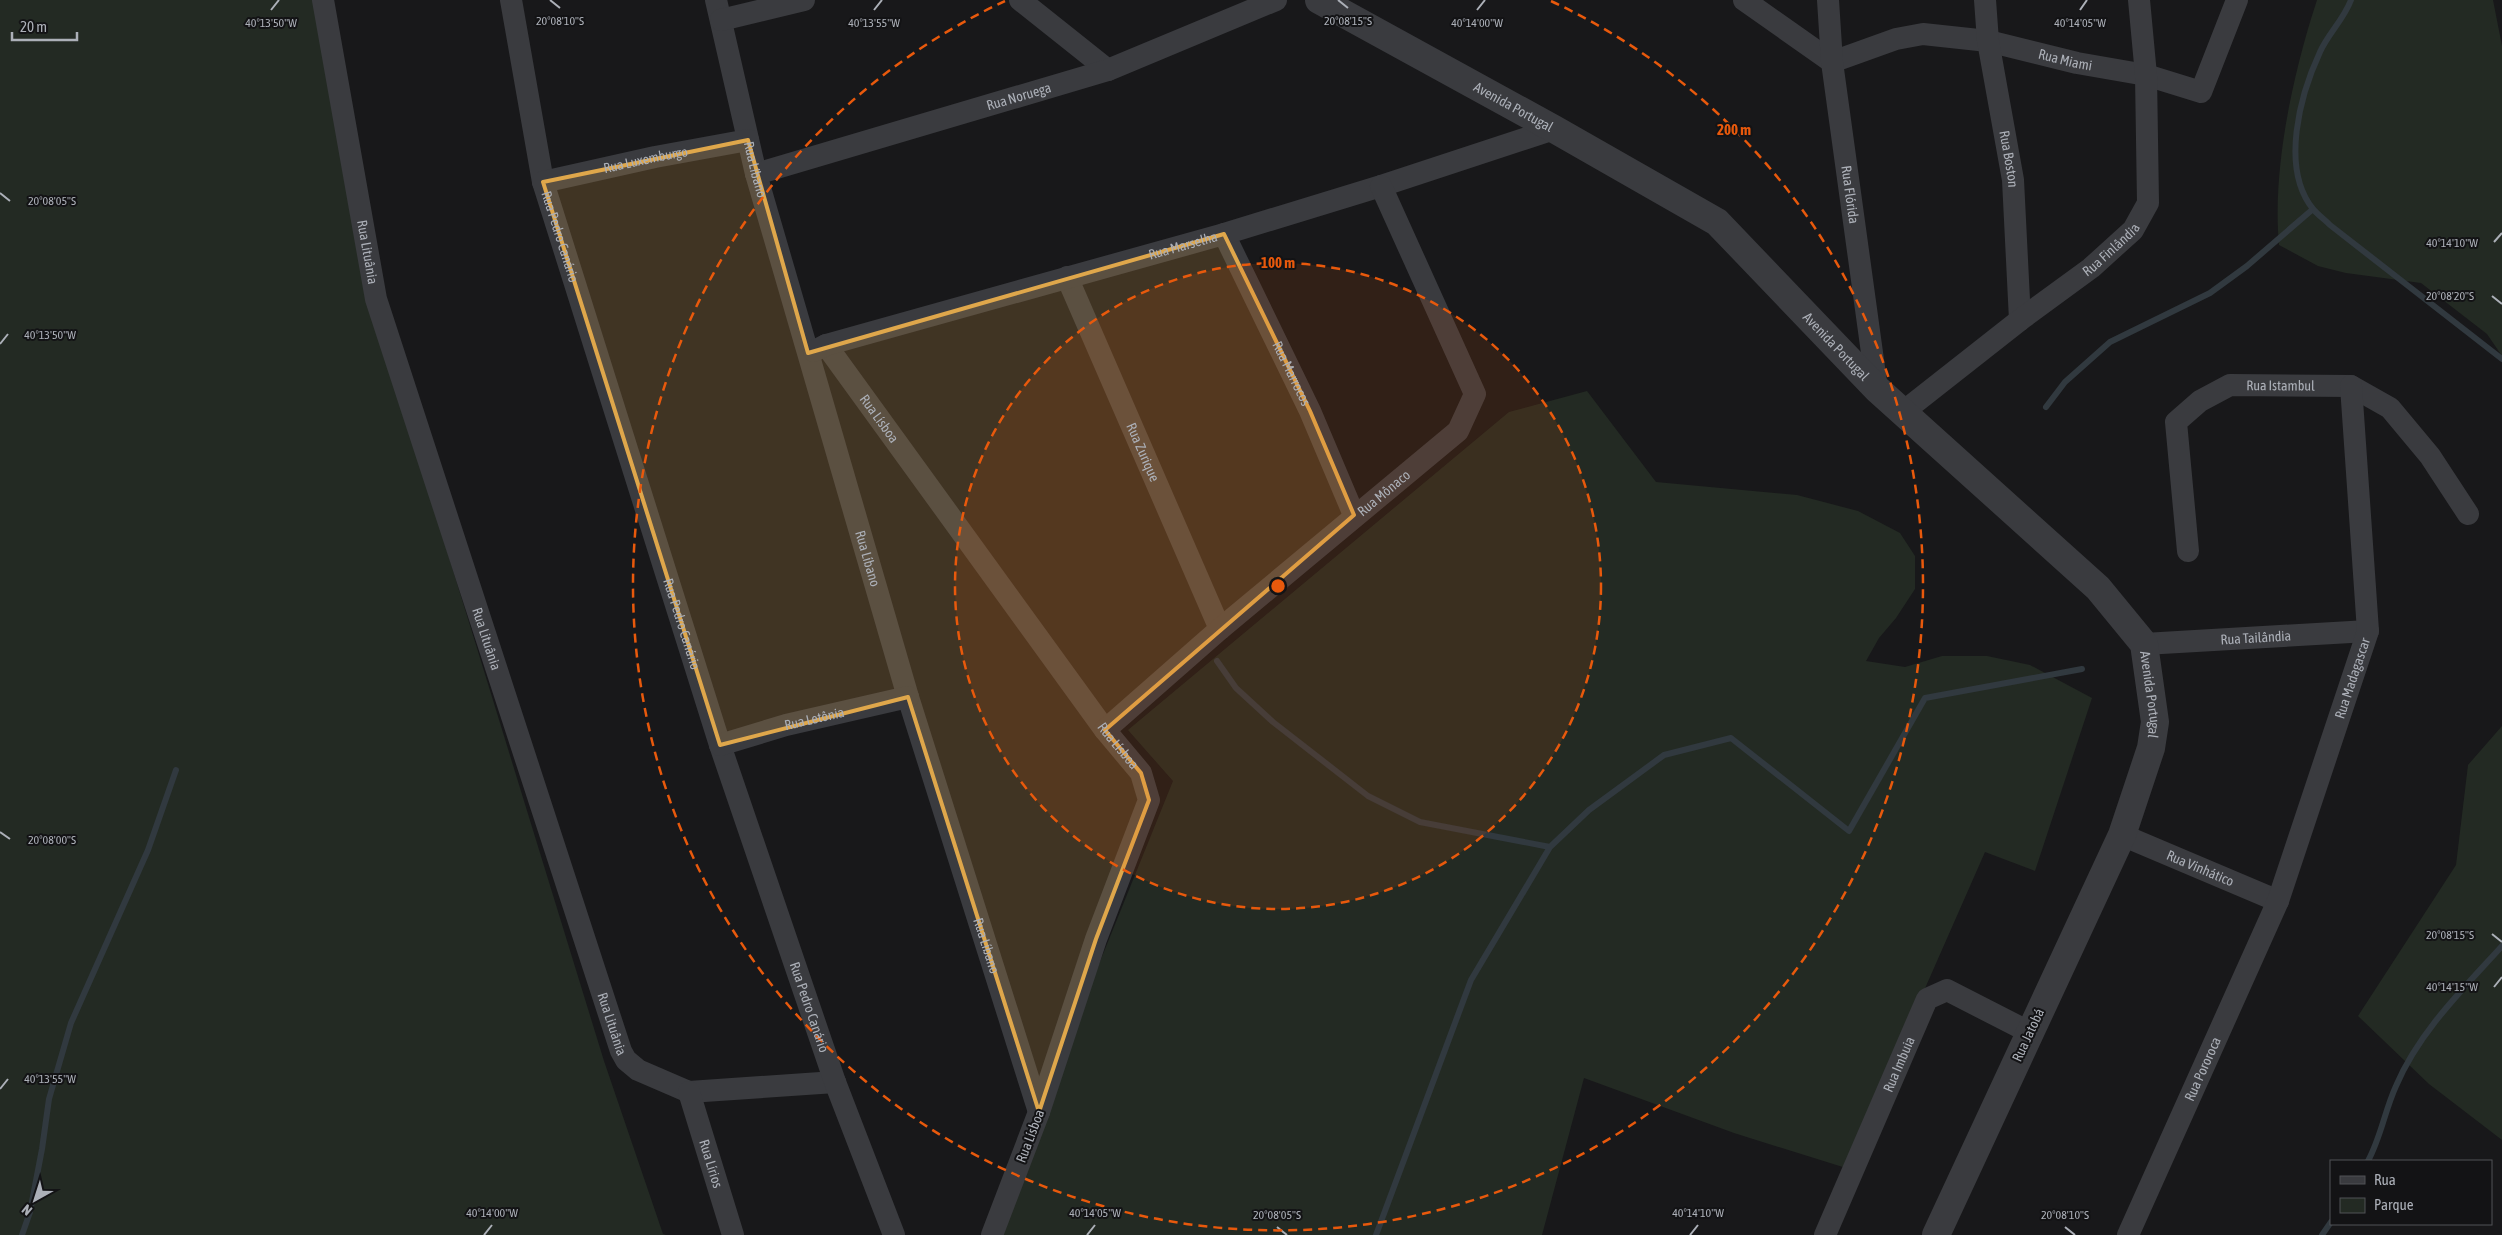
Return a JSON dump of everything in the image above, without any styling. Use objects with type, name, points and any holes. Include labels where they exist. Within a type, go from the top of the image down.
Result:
[{"type":"street","name":"Rua Lituânia","points":[[323,0],[376,299],[621,1051],[626,1060],[638,1070],[689,1092],[835,1082]]},
{"type":"street","name":"Rua Pedro Canário","points":[[510,0],[543,182],[720,744],[835,1082],[894,1235]]},
{"type":"street","points":[[719,10],[804,0]]},
{"type":"street","points":[[1020,0],[1108,70]]},
{"type":"street","name":"Rua Noruega","points":[[756,174],[1108,70],[1276,0]]},
{"type":"street","name":"Avenida Portugal","points":[[1319,0],[1554,128],[1717,222],[1877,389],[2098,588],[2144,644],[2155,722],[2151,748],[2122,835]]},
{"type":"street","points":[[1744,0],[1832,62]]},
{"type":"street","name":"Rua Flórida","points":[[1828,0],[1832,62],[1877,389]]},
{"type":"street","name":"Rua Boston","points":[[1985,0],[1988,41],[2013,180],[2020,320]]},
{"type":"street","name":"Rua Finlândia","points":[[1903,412],[2020,320],[2091,268],[2133,230],[2148,203],[2146,75],[2139,0]]},
{"type":"street","name":"Rua Miami","points":[[1832,62],[1896,39],[1923,34],[1988,41],[2077,63],[2146,75],[2201,92],[2237,0]]},
{"type":"street","name":"Rua Líbano","points":[[719,10],[756,174],[817,349],[908,697],[1040,1112]]},
{"type":"street","name":"Rua Marselha","points":[[817,349],[1224,234],[1381,186],[1554,128]]},
{"type":"street","name":"Rua Luxemburgo","points":[[543,182],[655,157],[748,140]]},
{"type":"street","name":"Rua Mônaco","points":[[1105,730],[1220,628],[1458,431],[1475,394],[1381,186]]},
{"type":"street","name":"Rua Marrocos","points":[[1224,234],[1310,411],[1354,516]]},
{"type":"street","name":"Rua Zurique","points":[[1067,277],[1220,628]]},
{"type":"street","name":"Rua Lísboa","points":[[817,349],[1105,730],[1140,772],[1149,800],[1096,939],[1040,1112],[992,1235]]},
{"type":"street","name":"Rua Istambul","points":[[2188,551],[2176,422],[2200,401],[2230,385],[2351,386],[2390,408],[2430,456],[2468,514]]},
{"type":"street","name":"Rua Madagascar","points":[[2278,901],[2368,632],[2351,386]]},
{"type":"street","name":"Rua Tailândia","points":[[2144,644],[2368,632]]},
{"type":"street","name":"Rua Letônia","points":[[720,744],[786,725],[908,697]]},
{"type":"street","name":"Rua Vinhático","points":[[2122,835],[2278,901]]},
{"type":"street","name":"Rua Jatobá","points":[[1936,1235],[2122,835]]},
{"type":"street","name":"Rua Pororoca","points":[[2128,1235],[2278,901]]},
{"type":"street","name":"Rua Imbuia","points":[[1825,1235],[1927,999],[1947,990],[2030,1032]]},
{"type":"street","name":"Rua Lírios","points":[[689,1092],[733,1235]]},
{"type":"highlighted area","points":[[748,140],[808,353],[1224,234],[1310,411],[1354,515],[1105,730],[1141,773],[1149,800],[1096,939],[1039,1112],[908,697],[720,745],[543,182]]},
{"type":"green space","points":[[0,0],[320,0],[372,307],[604,1061],[663,1234],[666,1235],[0,1235]]},
{"type":"green space","points":[[2317,0],[2493,0],[2502,46],[2502,356],[2487,334],[2421,283],[2346,273],[2318,266],[2279,245],[2279,185],[2286,121],[2300,58]]},
{"type":"green space","points":[[1587,391],[1656,482],[1797,495],[1858,511],[1900,533],[1915,556],[1915,589],[1896,618],[1879,638],[1866,661],[1905,667],[1942,656],[1987,656],[2030,665],[2092,698],[2035,871],[1985,852],[1846,1168],[1734,1133],[1584,1078],[1542,1235],[999,1235],[1027,1142],[1173,781],[1128,730],[1509,412]]},
{"type":"green space","points":[[2502,726],[2502,1140],[2429,1084],[2358,1016],[2456,865],[2468,765]]},
{"type":"waterway","points":[[2351,0],[2320,52],[2300,110],[2295,153],[2297,173],[2303,192],[2313,209],[2330,225],[2502,359]]},
{"type":"waterway","points":[[2046,407],[2065,382],[2110,342],[2210,293],[2247,266],[2313,209]]},
{"type":"waterway","points":[[1217,661],[1236,688],[1273,722],[1368,796],[1420,822],[1550,847]]},
{"type":"waterway","points":[[1376,1235],[1471,980],[1550,847],[1589,810],[1664,755],[1731,738],[1849,831],[1925,698],[2082,669]]},
{"type":"waterway","points":[[22,1235],[30,1212],[49,1099],[71,1023],[148,850],[176,770]]},
{"type":"waterway","points":[[2368,1160],[2396,1086],[2417,1047],[2457,995],[2502,946]]},
{"type":"waterway","points":[[2322,1235],[2330,1223]]}]
